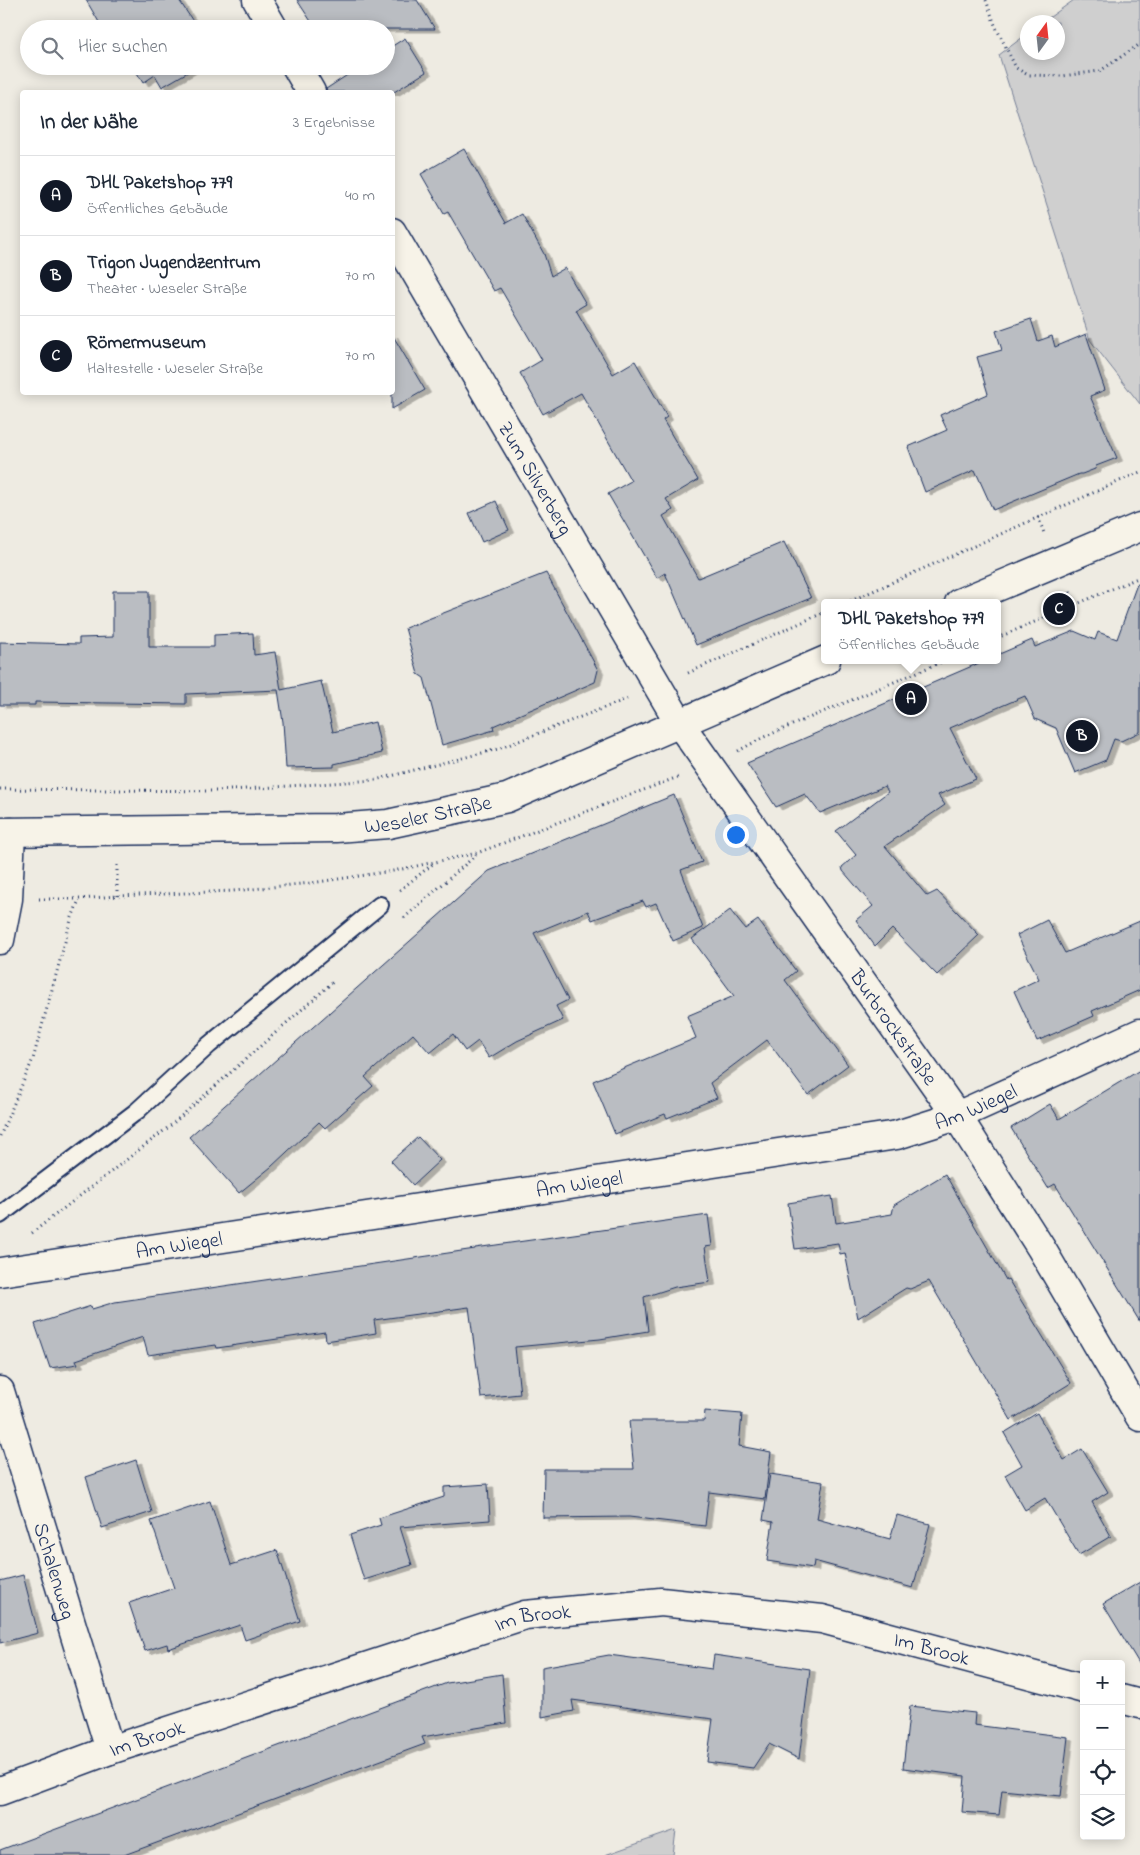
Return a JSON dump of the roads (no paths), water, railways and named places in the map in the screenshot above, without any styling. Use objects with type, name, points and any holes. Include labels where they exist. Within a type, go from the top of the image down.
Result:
[{"type":"street","points":[[257,0],[269,20]]},
{"type":"street","points":[[301,75],[310,90]]},
{"type":"street","name":"Zum Silverberg","points":[[395,237],[680,724]]},
{"type":"street","points":[[969,599],[1140,527]]},
{"type":"street","name":"Weseler Straße","points":[[5,832],[336,828],[388,824],[506,798],[821,662]]},
{"type":"street","name":"Burbrockstraße","points":[[680,724],[957,1116],[1041,1248],[1140,1418]]},
{"type":"street","points":[[0,940],[8,899],[5,832]]},
{"type":"street","name":"Am Wiegel","points":[[0,1272],[897,1135],[957,1116],[1140,1033]]},
{"type":"street","name":"Schalenweg","points":[[0,1391],[110,1750]]},
{"type":"street","name":"Im Brook","points":[[0,1791],[110,1750],[525,1615],[661,1602],[822,1619],[1080,1688]]},
{"type":"street","points":[[1125,1700],[1140,1704]]},
{"type":"lane","points":[[0,1215],[136,1111],[210,1045],[380,905]]},
{"type":"place","name":"Römermuseum","points":[[1059,609]]},
{"type":"place","name":"DHL Paketshop 779","points":[[911,699]]},
{"type":"place","name":"Trigon Jugendzentrum","points":[[1082,736]]}]
